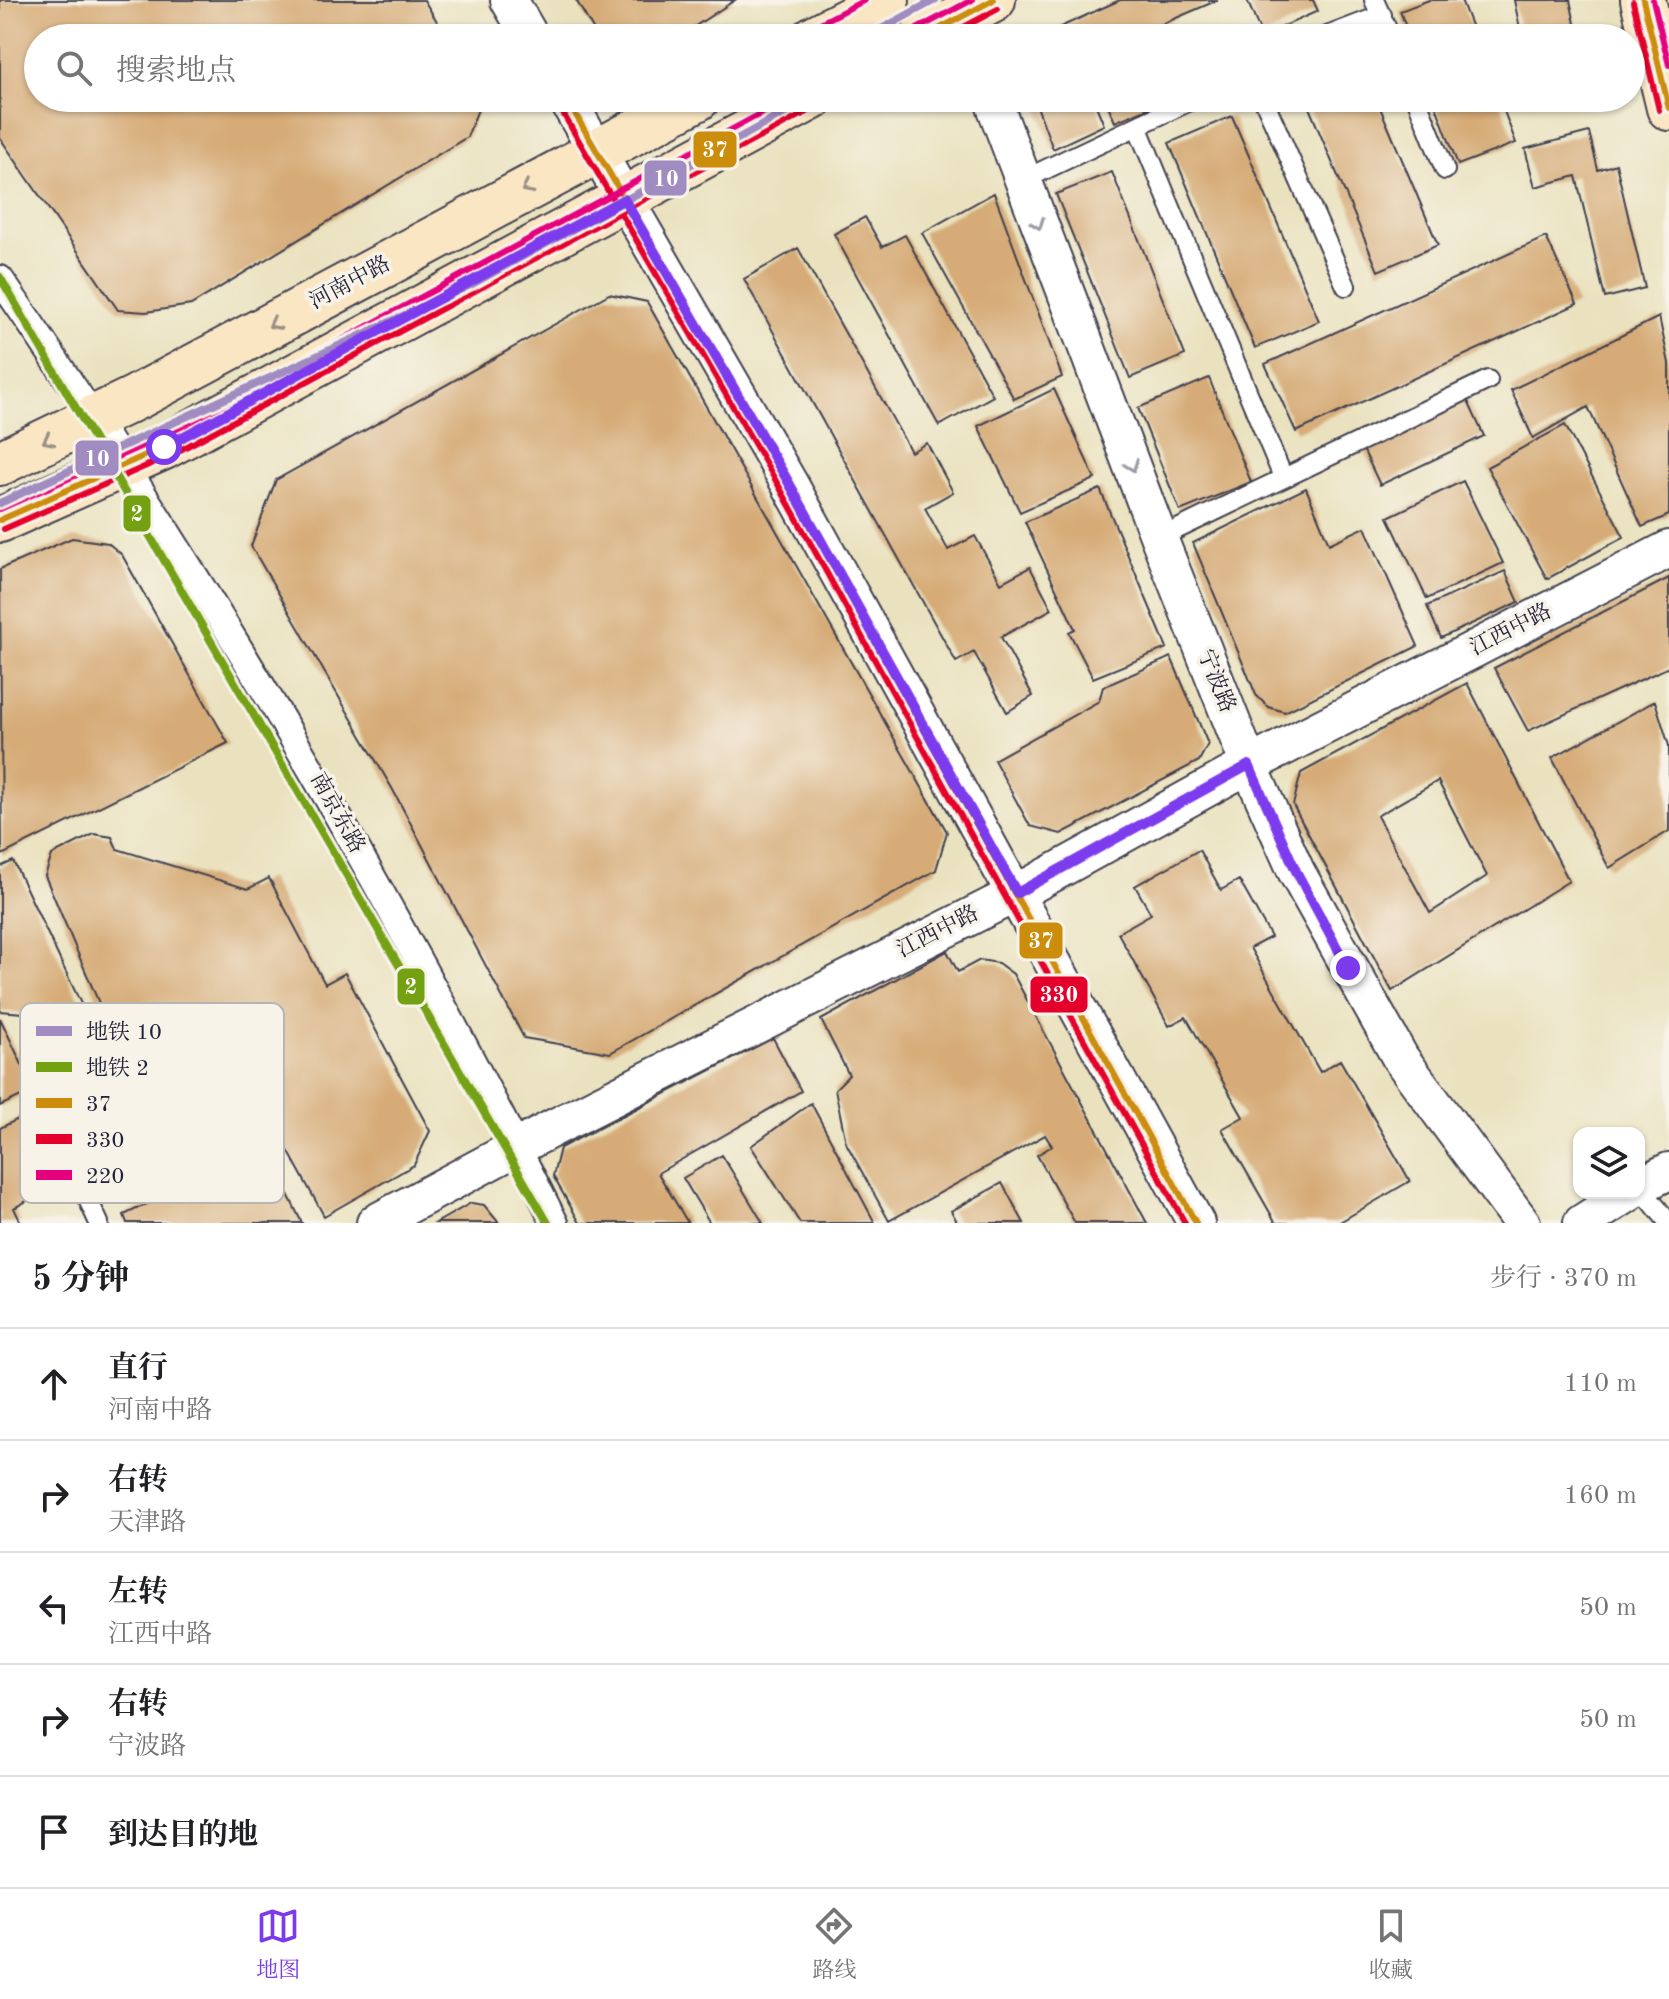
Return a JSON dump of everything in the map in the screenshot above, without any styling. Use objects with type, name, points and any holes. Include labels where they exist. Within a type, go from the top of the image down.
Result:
[{"type":"main road","points":[[841,24],[887,0]]},
{"type":"main road","points":[[1643,0],[1669,108]]},
{"type":"main road","points":[[950,24],[970,14]]},
{"type":"main road","name":"河南中路","points":[[0,463],[671,112]]},
{"type":"main road","points":[[0,520],[128,466],[785,112]]},
{"type":"street","points":[[509,0],[523,24]]},
{"type":"street","points":[[574,112],[789,483],[1196,1223]]},
{"type":"street","name":"宁波路","points":[[997,112],[1159,538],[1249,765],[1296,871],[1401,1059],[1522,1223]]},
{"type":"street","name":"南京东路","points":[[0,279],[128,466],[300,744],[555,1223]]},
{"type":"street","name":"江西中路","points":[[375,1223],[517,1147],[1017,893],[1249,765],[1669,549]]},
{"type":"street","points":[[1645,1183],[1669,1171]]},
{"type":"street","points":[[1582,1223],[1620,1199]]},
{"type":"lane","points":[[1348,24],[1378,8]]},
{"type":"lane","points":[[1021,181],[1166,112]]},
{"type":"lane","points":[[1269,112],[1346,286]]},
{"type":"lane","points":[[1422,112],[1445,170]]},
{"type":"lane","points":[[1137,126],[1283,477]]},
{"type":"lane","points":[[1159,538],[1488,380]]},
{"type":"lane","points":[[1645,1193],[1669,1223]]},
{"type":"lane","points":[[90,1203],[99,1223]]},
{"type":"building","points":[[0,0],[424,0],[439,24],[24,24],[24,112],[477,112],[467,137],[191,305],[146,312],[118,310],[0,138]]},
{"type":"building","points":[[576,0],[735,0],[698,24],[590,24]]},
{"type":"building","points":[[1120,0],[1218,0],[1162,24],[1067,24]]},
{"type":"building","points":[[1247,0],[1313,0],[1318,11],[1289,24],[1257,24]]},
{"type":"building","points":[[1429,0],[1461,0],[1470,24],[1405,24],[1400,11]]},
{"type":"building","points":[[1514,0],[1570,0],[1575,24],[1519,24]]},
{"type":"building","points":[[1039,112],[1099,112],[1104,125],[1053,149]]},
{"type":"building","points":[[1111,112],[1139,112],[1115,122]]},
{"type":"building","points":[[1311,112],[1382,112],[1438,245],[1378,271]]},
{"type":"building","points":[[1438,112],[1504,112],[1516,143],[1458,165]]},
{"type":"building","points":[[1232,116],[1319,321],[1255,348],[1169,143]]},
{"type":"building","points":[[1589,132],[1598,170],[1616,164],[1645,288],[1605,298],[1576,176],[1535,187],[1525,149]]},
{"type":"building","points":[[1112,172],[1185,355],[1130,378],[1056,194]]},
{"type":"building","points":[[994,193],[1062,377],[1014,399],[922,233]]},
{"type":"building","points":[[865,217],[882,247],[905,235],[993,396],[939,426],[834,234]]},
{"type":"building","points":[[1546,237],[1577,304],[1296,432],[1265,364]]},
{"type":"building","points":[[798,248],[911,452],[927,443],[953,492],[925,508],[948,550],[975,536],[1001,583],[1030,567],[1052,609],[1001,637],[1033,696],[1007,712],[974,652],[956,662],[744,279]]},
{"type":"building","points":[[609,294],[647,302],[947,832],[936,870],[610,1053],[524,1038],[393,790],[251,546],[276,480]]},
{"type":"building","points":[[1659,317],[1669,363],[1669,515],[1642,527],[1588,407],[1533,438],[1511,390]]},
{"type":"building","points":[[1209,378],[1251,482],[1180,511],[1138,408]]},
{"type":"building","points":[[1054,389],[1095,479],[1020,512],[978,426]]},
{"type":"building","points":[[1466,397],[1484,436],[1380,485],[1362,447]]},
{"type":"building","points":[[1565,425],[1624,537],[1547,579],[1487,467]]},
{"type":"building","points":[[1463,481],[1503,563],[1427,599],[1388,517]]},
{"type":"building","points":[[1306,488],[1329,544],[1365,527],[1418,646],[1285,712],[1268,707],[1256,695],[1193,543]]},
{"type":"building","points":[[1100,489],[1167,648],[1093,678],[1069,632],[1075,629],[1025,522]]},
{"type":"building","points":[[72,538],[108,543],[122,555],[228,743],[2,855],[0,569]]},
{"type":"building","points":[[1505,571],[1519,602],[1441,638],[1427,606]]},
{"type":"building","points":[[1669,578],[1669,667],[1528,731],[1494,668]]},
{"type":"building","points":[[1171,657],[1208,744],[1199,761],[1061,834],[1030,826],[994,760],[1099,701],[1103,687]]},
{"type":"building","points":[[1467,683],[1569,881],[1392,991],[1293,805],[1301,773]],"holes":[[[1438,781],[1487,876],[1430,913],[1377,816]]]},
{"type":"building","points":[[1655,701],[1669,746],[1669,831],[1609,868],[1552,758]]},
{"type":"building","points":[[94,834],[112,837],[117,849],[248,889],[269,878],[325,984],[345,973],[430,1131],[414,1165],[324,1216],[284,1143],[284,1003],[99,1003],[45,876],[52,855]]},
{"type":"building","points":[[1199,850],[1221,890],[1239,880],[1271,937],[1250,948],[1320,1072],[1340,1060],[1410,1181],[1338,1223],[1276,1223],[1222,1129],[1243,1117],[1186,1017],[1169,1026],[1118,933],[1151,914],[1135,886]]},
{"type":"building","points":[[13,861],[81,1003],[20,1003],[20,1013],[0,1011],[0,867]]},
{"type":"building","points":[[947,951],[958,972],[980,960],[998,963],[1013,974],[1147,1223],[1075,1223],[1037,1155],[1052,1146],[1045,1135],[889,1221],[846,1143],[835,1089],[849,1075],[821,1020]]},
{"type":"building","points":[[0,1018],[20,1060],[20,1097],[0,1106]]},
{"type":"building","points":[[773,1038],[801,1091],[658,1173],[688,1223],[580,1223],[553,1176],[560,1148]]},
{"type":"building","points":[[811,1103],[875,1223],[800,1223],[751,1146]]},
{"type":"building","points":[[20,1118],[20,1203],[23,1203],[14,1208],[21,1223],[0,1223],[0,1128]]},
{"type":"building","points":[[722,1155],[763,1223],[710,1223],[683,1178]]},
{"type":"building","points":[[1002,1183],[1024,1223],[958,1223],[951,1211]]},
{"type":"building","points":[[284,1186],[302,1223],[127,1223],[124,1215],[149,1203],[284,1203]]},
{"type":"building","points":[[471,1203],[484,1205],[499,1223],[436,1223]]},
{"type":"metro line","name":"10","points":[[891,24],[935,0]]},
{"type":"metro line","name":"10","points":[[0,503],[472,284],[786,112]]},
{"type":"metro line","name":"2","points":[[0,277],[548,1223]]},
{"type":"transit line","name":"220","points":[[819,24],[865,0]]},
{"type":"transit line","name":"220","points":[[926,24],[972,0]]},
{"type":"transit line","name":"37","points":[[948,24],[993,0]]},
{"type":"transit line","name":"37","points":[[1643,0],[1669,108]]},
{"type":"transit line","name":"220","points":[[1653,0],[1669,65]]},
{"type":"transit line","name":"330","points":[[1633,2],[1638,24]]},
{"type":"transit line","name":"330","points":[[970,24],[998,9]]},
{"type":"transit line","name":"330","points":[[1645,52],[1659,110]]},
{"type":"transit line","name":"330","points":[[562,112],[780,488],[1185,1223]]},
{"type":"transit line","name":"37","points":[[574,112],[789,483],[1196,1223]]},
{"type":"transit line","name":"220","points":[[0,509],[160,438],[764,112]]},
{"type":"transit line","name":"37","points":[[0,520],[164,447],[785,112]]},
{"type":"transit line","name":"330","points":[[4,529],[169,456],[807,112]]},
{"type":"route","points":[[164,447],[624,199],[789,483],[1017,893],[1249,765],[1296,871],[1348,968]]}]
